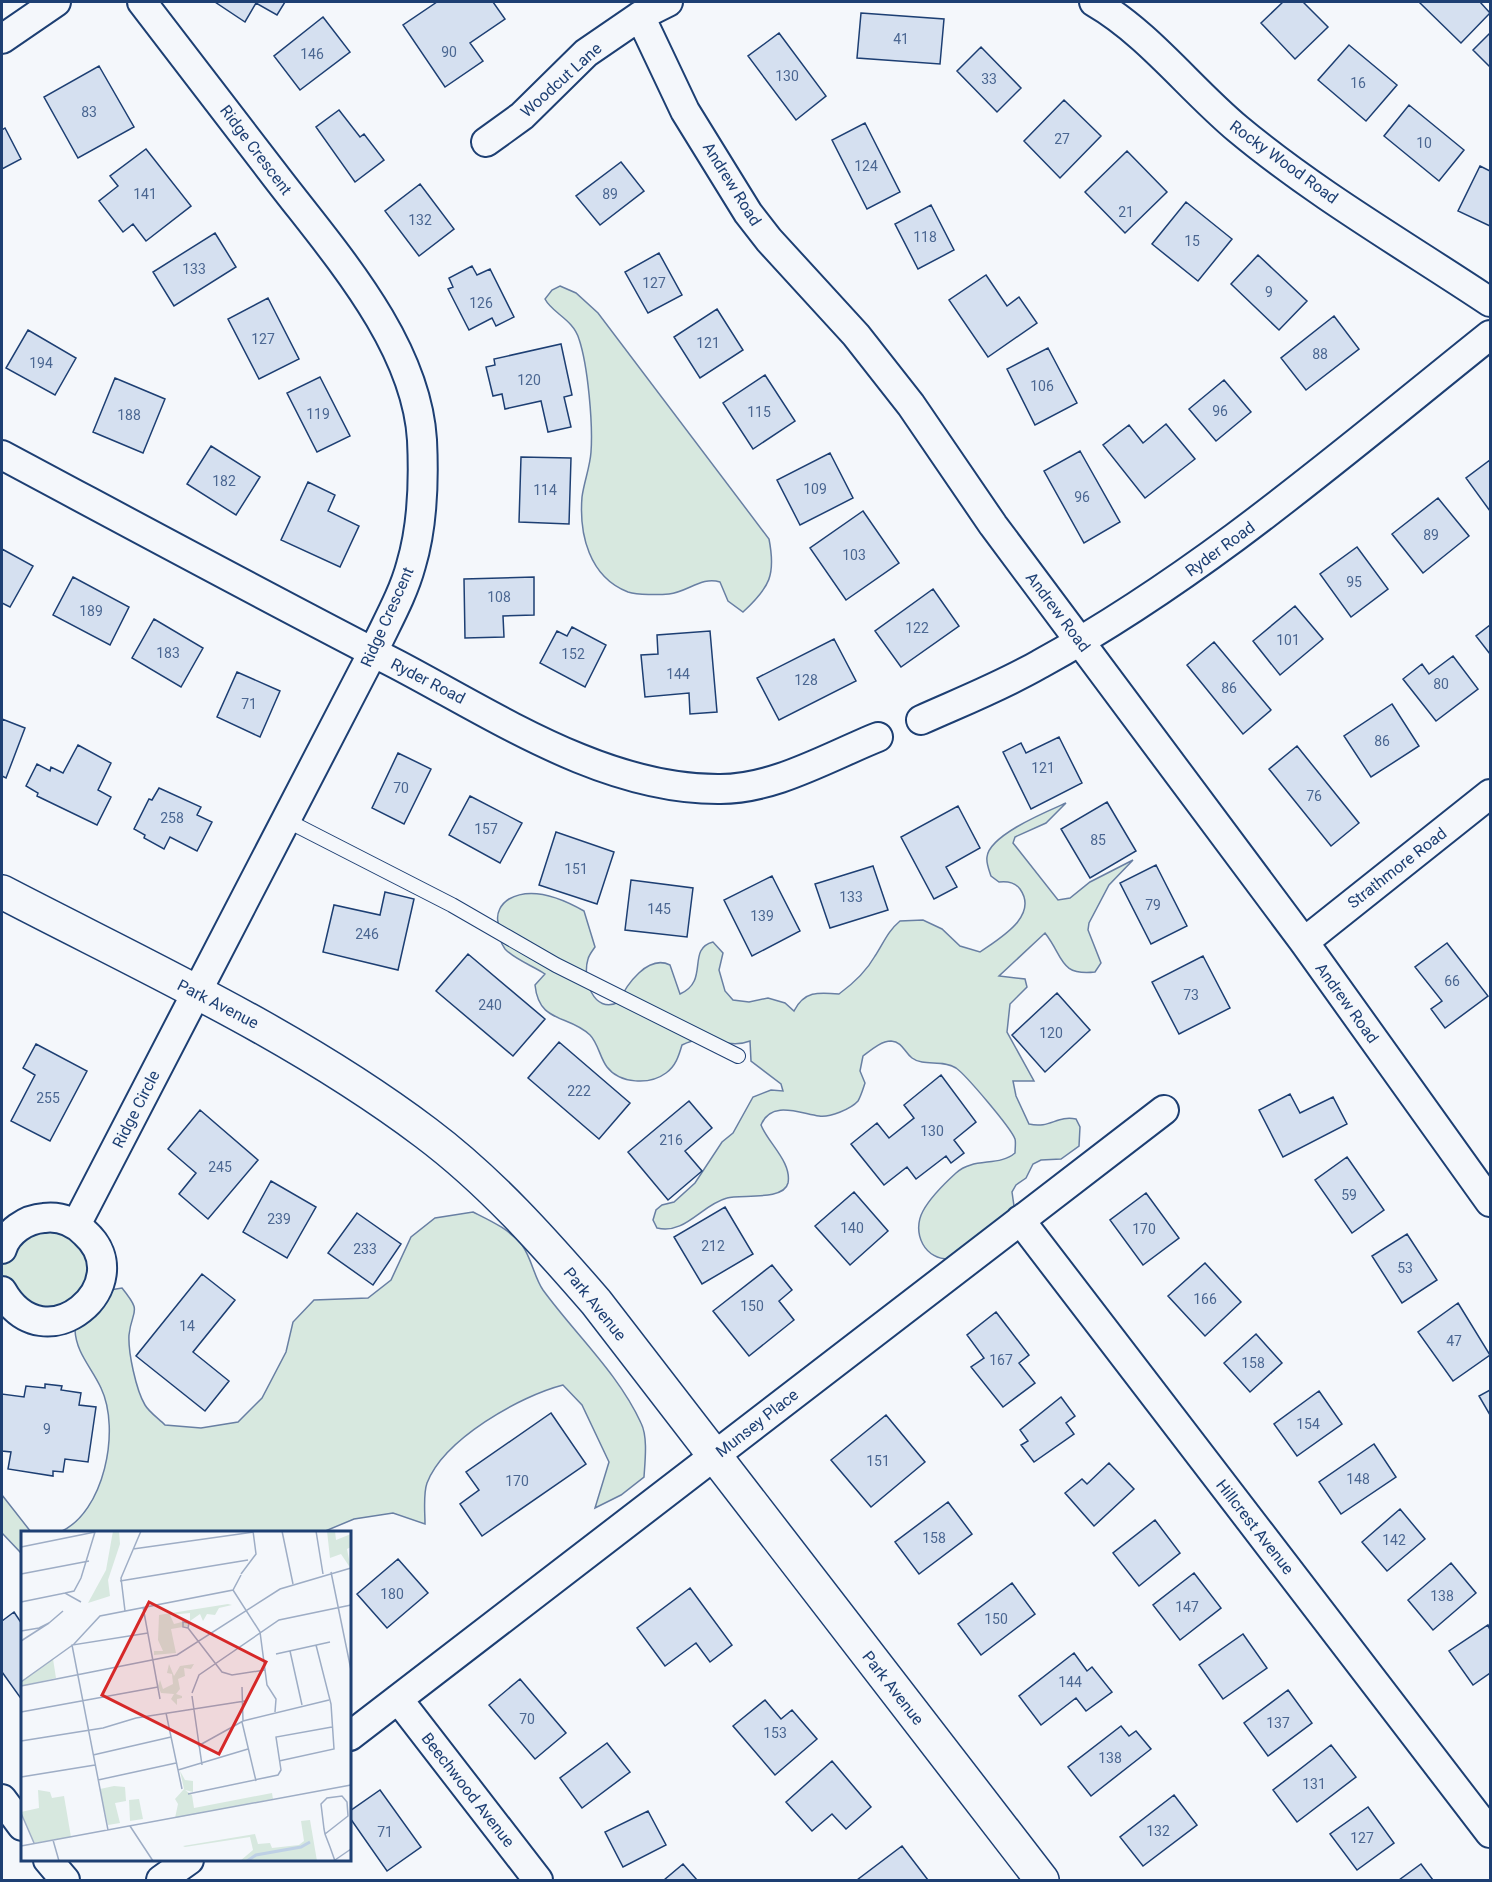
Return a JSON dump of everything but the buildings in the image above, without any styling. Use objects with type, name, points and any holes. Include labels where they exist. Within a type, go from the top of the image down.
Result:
[{"type":"street","points":[[2,39],[56,2]]},
{"type":"street","name":"Ridge Crescent","points":[[142,2],[347,270],[392,342],[410,383],[422,438],[423,496],[411,567],[373,652],[197,993]]},
{"type":"street","name":"Woodcut Lane","points":[[486,142],[522,116],[586,53],[640,16],[668,2]]},
{"type":"street","name":"Rocky Wood Road","points":[[1094,2],[1135,33],[1210,105],[1275,159],[1491,302]]},
{"type":"street","name":"Andrew Road","points":[[640,16],[685,111],[748,213],[769,240],[856,335],[897,387],[993,525],[1304,942],[1491,1202]]},
{"type":"street","name":"Ryder Road","points":[[921,720],[1011,679],[1179,579],[1255,524],[1491,335]]},
{"type":"street","name":"Ryder Road","points":[[2,455],[373,652],[601,769],[681,788],[720,790],[753,785],[878,737]]},
{"type":"street","name":"Strathmore Road","points":[[1304,942],[1491,794]]},
{"type":"street","name":"Park Avenue","points":[[2,892],[273,1032],[354,1081],[428,1134],[490,1188],[542,1239],[596,1302],[1042,1881]]},
{"type":"street","name":"Ridge Circle","points":[[76,1225],[197,993]]},
{"type":"street","name":"Munsey Place","points":[[351,1735],[1164,1110]]},
{"type":"street","points":[[2,1249],[14,1231],[27,1222],[44,1218],[61,1218],[76,1225],[89,1237],[98,1252],[101,1270],[99,1287],[90,1303],[68,1318],[42,1322],[19,1311],[2,1291]]},
{"type":"street","name":"Hillcrest Avenue","points":[[1020,1220],[1491,1833]]},
{"type":"street","name":"Beechwood Avenue","points":[[398,1699],[538,1881]]},
{"type":"street","points":[[2,1799],[21,1825]]},
{"type":"street","points":[[49,1861],[64,1881]]},
{"type":"street","points":[[161,1881],[188,1861]]},
{"type":"lane","points":[[286,820],[453,904],[556,965],[738,1056]]},
{"type":"shaded area","points":[[560,286],[576,293],[598,313],[769,539],[772,562],[769,580],[743,612],[728,601],[720,582],[707,581],[669,594],[628,592],[604,576],[589,553],[582,525],[582,497],[590,458],[589,395],[585,364],[576,332],[545,299],[552,290]]},
{"type":"shaded area","points":[[1066,803],[1046,823],[1015,837],[1013,843],[1058,900],[1070,898],[1090,882],[1133,860],[1109,885],[1089,923],[1088,930],[1101,963],[1095,972],[1075,971],[1068,968],[1045,933],[999,976],[1025,979],[1027,987],[1010,1004],[1007,1032],[1034,1081],[1013,1081],[1016,1096],[1029,1124],[1043,1125],[1069,1118],[1076,1119],[1080,1127],[1079,1146],[1061,1159],[1041,1160],[1033,1164],[1026,1178],[1016,1185],[1012,1192],[1017,1227],[975,1250],[951,1259],[934,1255],[923,1244],[919,1228],[920,1219],[926,1206],[938,1191],[963,1168],[1009,1157],[1015,1153],[1015,1140],[1006,1124],[988,1102],[956,1068],[951,1065],[917,1061],[909,1056],[898,1043],[887,1041],[863,1056],[860,1071],[865,1083],[858,1101],[850,1107],[823,1116],[778,1110],[766,1117],[761,1125],[786,1168],[788,1183],[785,1189],[770,1195],[727,1198],[676,1227],[657,1228],[653,1220],[656,1210],[662,1205],[674,1202],[695,1183],[722,1142],[733,1133],[753,1097],[771,1090],[783,1091],[781,1084],[751,1061],[750,1041],[733,1044],[709,1040],[691,1041],[682,1045],[672,1067],[659,1077],[652,1080],[635,1081],[619,1077],[607,1067],[590,1035],[581,1028],[556,1017],[542,1006],[535,985],[545,974],[513,956],[503,946],[498,912],[504,903],[518,895],[537,894],[567,902],[584,911],[595,947],[589,957],[587,967],[588,984],[596,999],[602,1003],[610,1005],[619,1002],[639,973],[646,967],[662,963],[670,965],[680,994],[694,981],[701,951],[713,942],[723,953],[719,970],[725,991],[733,1000],[749,1002],[768,998],[785,1003],[794,1011],[807,996],[818,993],[839,994],[850,986],[868,967],[889,933],[900,921],[923,920],[942,929],[960,946],[980,952],[997,940],[1021,917],[1025,908],[1025,899],[1016,885],[999,882],[991,876],[987,859],[990,849],[1008,832]]},
{"type":"shaded area","points":[[473,1212],[506,1230],[522,1245],[543,1290],[620,1387],[641,1423],[646,1449],[644,1477],[621,1495],[595,1508],[609,1462],[582,1405],[563,1385],[506,1409],[466,1436],[449,1451],[427,1483],[425,1524],[393,1513],[354,1519],[325,1531],[62,1531],[75,1522],[88,1507],[98,1489],[104,1469],[109,1426],[107,1405],[101,1388],[78,1346],[75,1330],[110,1290],[122,1288],[134,1307],[129,1335],[130,1351],[139,1390],[149,1410],[165,1425],[201,1428],[238,1422],[262,1398],[286,1352],[293,1322],[314,1300],[368,1298],[391,1280],[411,1237],[435,1218]]},
{"type":"shaded area","points":[[61,1218],[101,1270],[60,1321],[2,1291],[2,1249]]},
{"type":"shaded area","points":[[2,1495],[30,1531],[21,1531],[21,1553],[2,1533]]}]
